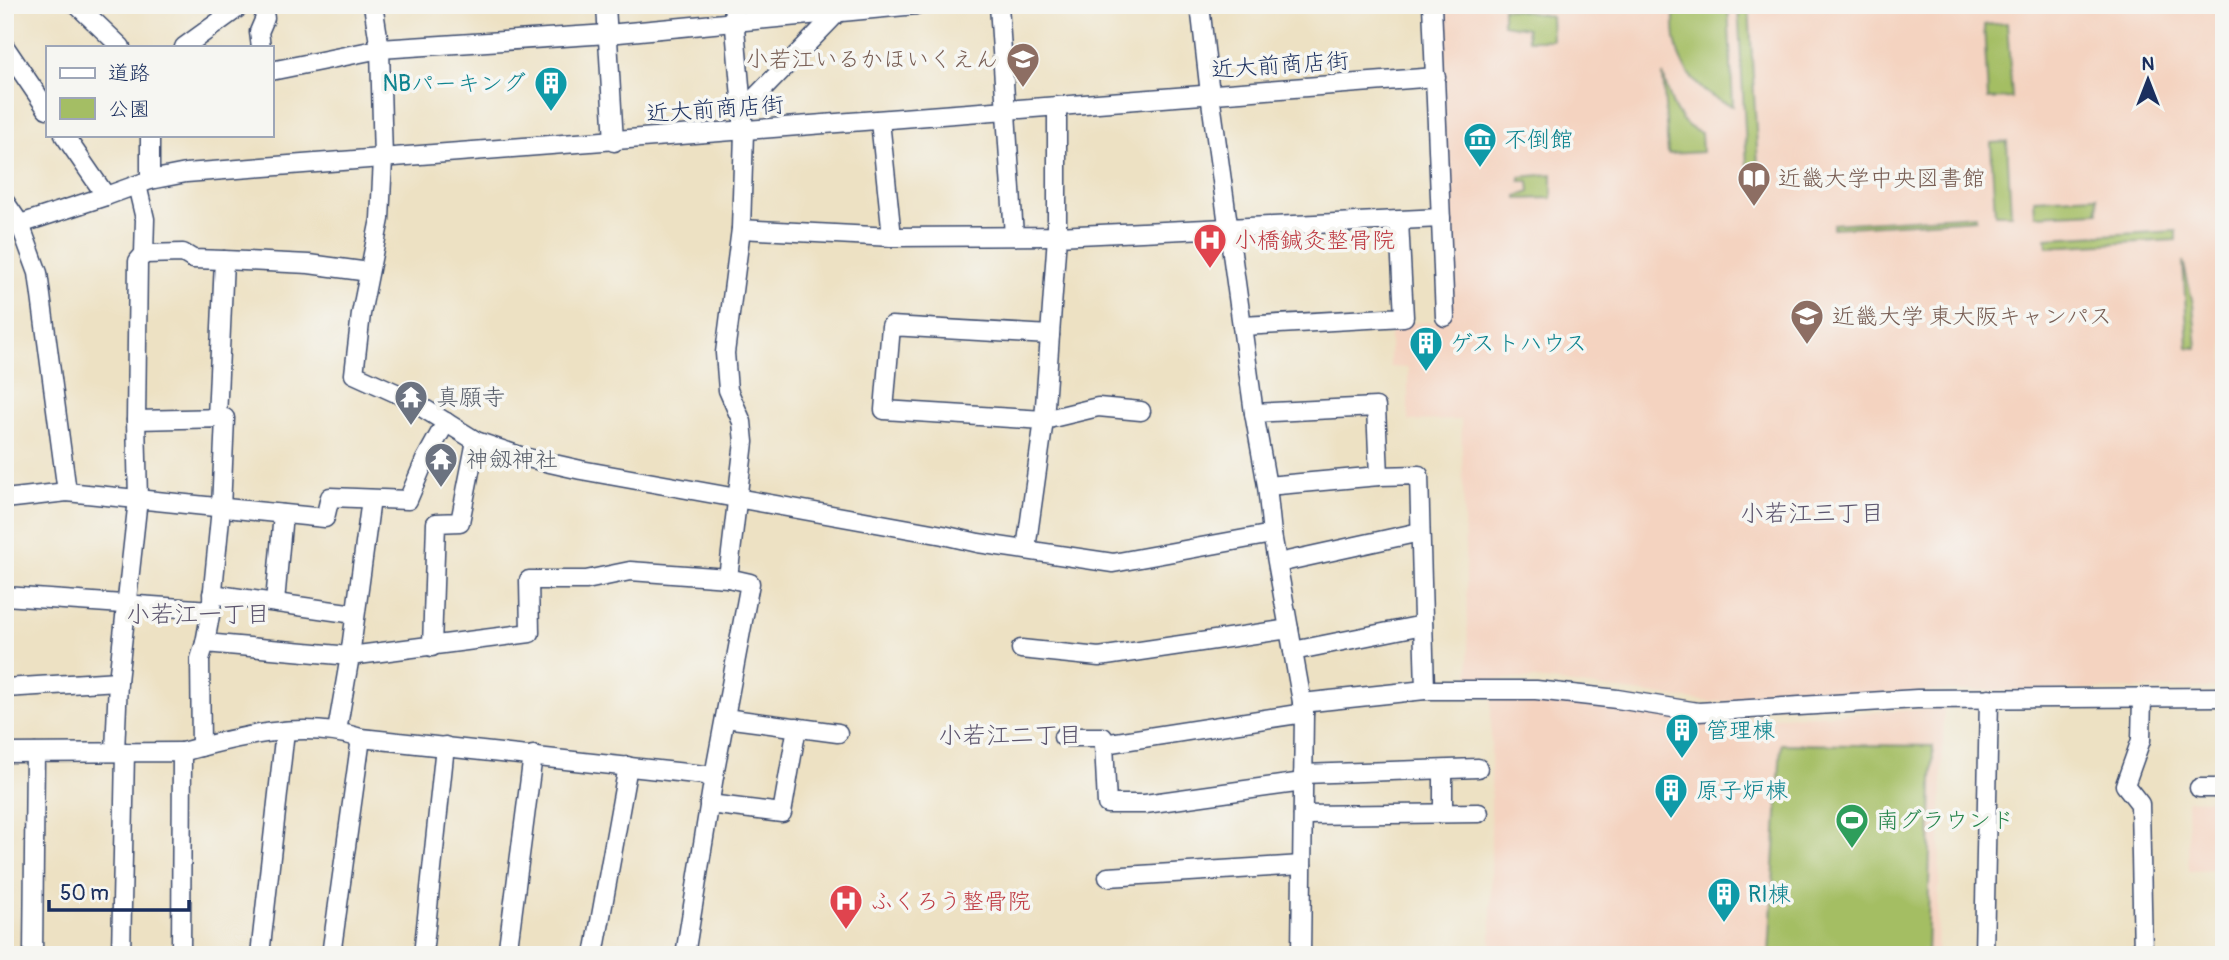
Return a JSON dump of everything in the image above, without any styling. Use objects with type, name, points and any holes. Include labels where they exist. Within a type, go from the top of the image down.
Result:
[{"type":"street","points":[[185,46],[242,5]]},
{"type":"street","points":[[261,46],[259,32],[264,18],[262,5]]},
{"type":"street","points":[[373,5],[380,49],[383,159],[380,219],[361,314],[354,374],[407,398],[477,441],[523,457],[978,543],[1113,563],[1272,534]]},
{"type":"street","points":[[606,5],[614,142]]},
{"type":"street","points":[[273,71],[380,49],[608,34],[734,14],[916,5]]},
{"type":"street","points":[[999,5],[1014,236]]},
{"type":"street","points":[[1200,5],[1254,414],[1303,708],[1301,955]]},
{"type":"street","points":[[1432,5],[1445,317]]},
{"type":"street","points":[[83,7],[120,46]]},
{"type":"street","points":[[743,110],[841,8]]},
{"type":"street","points":[[728,578],[744,442],[742,422],[729,390],[725,353],[741,229],[744,132],[734,14]]},
{"type":"street","points":[[5,47],[46,108]]},
{"type":"street","name":"近大前商店街","points":[[12,227],[143,183],[186,173],[1436,77]]},
{"type":"street","points":[[1026,549],[1044,420],[1057,236],[1057,107]]},
{"type":"street","points":[[880,121],[892,237]]},
{"type":"street","points":[[65,136],[106,197]]},
{"type":"street","points":[[121,955],[118,681],[138,499],[138,261],[144,254],[143,183],[150,136]]},
{"type":"street","points":[[5,202],[12,227],[38,273],[67,492]]},
{"type":"street","points":[[741,229],[892,237],[1057,236],[1441,218]]},
{"type":"street","points":[[1242,326],[1404,317],[1399,221]]},
{"type":"street","points":[[144,254],[183,253],[193,259],[309,264],[369,272]]},
{"type":"street","points":[[217,418],[224,260]]},
{"type":"street","points":[[1050,335],[891,326],[884,410],[1044,420],[1098,407],[1141,411]]},
{"type":"street","points":[[1254,414],[1376,407],[1379,476]]},
{"type":"street","points":[[136,420],[225,418],[211,602],[200,659],[201,747]]},
{"type":"street","points":[[5,499],[67,492],[325,518],[330,497],[408,500],[425,460],[446,422]]},
{"type":"street","points":[[432,647],[436,523],[460,522],[477,441]]},
{"type":"street","points":[[1267,486],[1419,475],[1425,690]]},
{"type":"street","points":[[337,731],[371,499]]},
{"type":"street","points":[[275,603],[283,514]]},
{"type":"street","points":[[1278,563],[1420,532]]},
{"type":"street","points":[[205,643],[350,656],[432,647],[530,633],[529,580],[586,580],[630,571],[728,578],[750,583],[709,804],[685,955]]},
{"type":"street","points":[[5,596],[128,604],[275,603],[355,614]]},
{"type":"street","points":[[1293,651],[1423,625]]},
{"type":"street","points":[[1021,649],[1099,657],[1289,629]]},
{"type":"street","points":[[5,688],[118,681]]},
{"type":"street","points":[[1104,744],[1303,708],[1425,690],[1536,690],[1698,712],[1917,699],[2224,697]]},
{"type":"street","points":[[2142,697],[2141,740],[2125,785],[2140,804],[2143,955]]},
{"type":"street","points":[[1984,955],[1989,698]]},
{"type":"street","points":[[725,718],[838,733]]},
{"type":"street","points":[[709,804],[782,813],[797,727]]},
{"type":"street","points":[[5,753],[181,752],[234,738],[285,731],[337,731],[361,738],[714,776]]},
{"type":"street","points":[[260,955],[285,731]]},
{"type":"street","points":[[1063,737],[1103,737],[1107,804],[1145,804],[1303,778],[1478,768]]},
{"type":"street","points":[[331,955],[361,738]]},
{"type":"street","points":[[423,955],[445,746]]},
{"type":"street","points":[[181,752],[181,955]]},
{"type":"street","points":[[33,955],[35,753]]},
{"type":"street","points":[[507,955],[533,755]]},
{"type":"street","points":[[594,955],[628,766]]},
{"type":"street","points":[[1443,770],[1443,813]]},
{"type":"street","points":[[2199,788],[2224,788]]},
{"type":"street","points":[[1303,816],[1479,813]]},
{"type":"street","points":[[1108,877],[1302,866]]},
{"type":"shaded area","name":"近畿大学 東大阪キャンパス","points":[[1441,5],[2224,5],[2224,688],[1936,691],[1711,702],[1535,679],[1469,679],[1461,420],[1408,421],[1408,368],[1390,367],[1390,324],[1448,321]]},
{"type":"shaded area","points":[[1491,699],[1537,699],[1702,721],[1944,708],[1937,955],[1491,955]]},
{"type":"shaded area","points":[[2224,799],[2224,870],[2189,871],[2187,800]]},
{"type":"green space","points":[[1674,5],[1728,5],[1733,106],[1704,91],[1689,75],[1675,39]]},
{"type":"green space","points":[[1738,5],[1749,5],[1758,165],[1747,166]]},
{"type":"green space","points":[[1503,8],[1551,16],[1552,40],[1528,40],[1527,28],[1503,24]]},
{"type":"green space","points":[[2007,23],[2012,98],[1988,99],[1984,25]]},
{"type":"green space","points":[[1663,74],[1671,101],[1680,117],[1685,124],[1701,133],[1702,152],[1668,154]]},
{"type":"green space","points":[[2007,142],[2011,214],[1995,214],[1991,143]]},
{"type":"green space","points":[[1552,174],[1552,198],[1517,199],[1517,196],[1530,192],[1529,181],[1520,181],[1520,177]]},
{"type":"green space","points":[[2097,196],[2098,212],[2035,215],[2034,199]]},
{"type":"green space","points":[[1976,215],[1976,219],[1833,228],[1833,224]]},
{"type":"green space","points":[[2176,231],[2176,240],[2047,247],[2046,238]]},
{"type":"green space","points":[[2183,261],[2193,304],[2197,348],[2188,347]]},
{"type":"green space","name":"南グラウンド","points":[[1781,744],[1933,746],[1927,955],[1769,955]]},
{"type":"place","name":"小若江いるかほいくえん","points":[[1023,89]]},
{"type":"place","name":"NBパーキング","points":[[551,113]]},
{"type":"place","name":"不倒館","points":[[1480,169]]},
{"type":"place","name":"近畿大学中央図書館","points":[[1754,208]]},
{"type":"place","name":"小橋鍼灸整骨院","points":[[1210,270]]},
{"type":"place","name":"近畿大学 東大阪キャンパス","points":[[1807,346]]},
{"type":"place","name":"ゲストハウス","points":[[1426,373]]},
{"type":"place","name":"真願寺","points":[[411,427]]},
{"type":"place","name":"神劔神社","points":[[441,489]]},
{"type":"place","name":"管理棟","points":[[1682,760]]},
{"type":"place","name":"原子炉棟","points":[[1671,820]]},
{"type":"place","name":"南グラウンド","points":[[1852,850]]},
{"type":"place","name":"RI棟","points":[[1724,924]]},
{"type":"place","name":"ふくろう整骨院","points":[[846,931]]},
{"type":"district","name":"小若江三丁目","points":[[1812,513]]},
{"type":"district","name":"小若江一丁目","points":[[198,614]]},
{"type":"district","name":"小若江二丁目","points":[[1010,735]]}]
